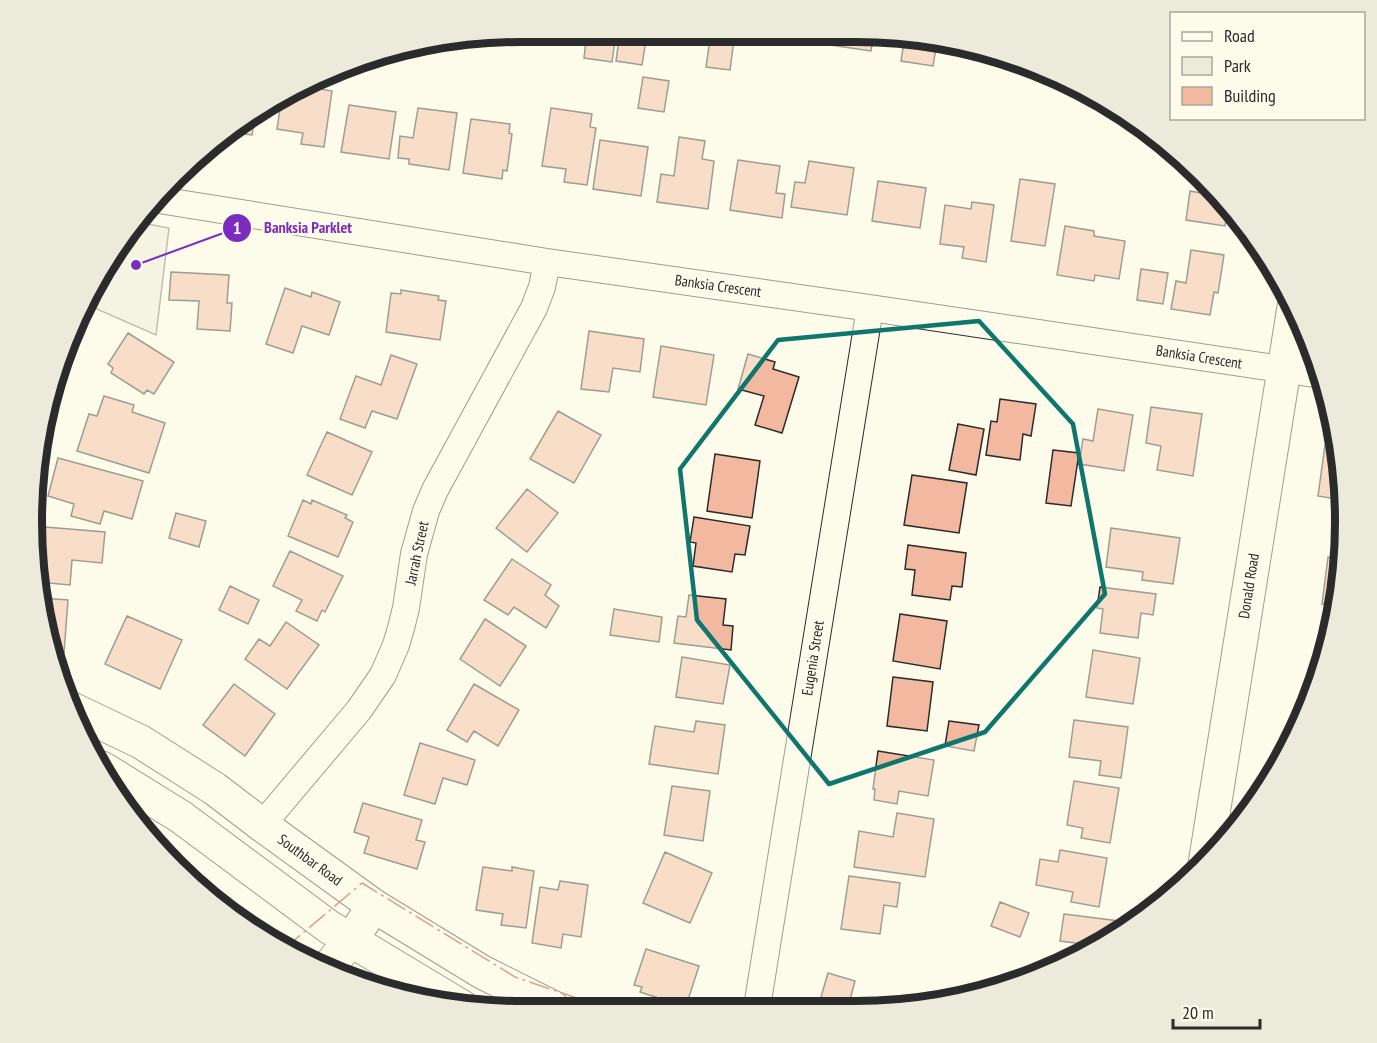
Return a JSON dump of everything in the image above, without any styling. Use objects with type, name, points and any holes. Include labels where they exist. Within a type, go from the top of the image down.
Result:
[{"type":"main road","name":"Donald Road","points":[[1208,847],[1292,322]]},
{"type":"main road","name":"Southbar Road","points":[[82,714],[141,742],[215,789],[374,906],[482,972],[540,1001]]},
{"type":"main road","points":[[116,777],[181,817],[320,921],[440,994]]},
{"type":"main road","points":[[332,962],[374,906]]},
{"type":"street","name":"Banksia Crescent","points":[[165,201],[547,262],[1312,374]]},
{"type":"street","name":"Jarrah Street","points":[[262,825],[359,710],[383,675],[401,628],[414,554],[430,500],[534,308],[547,262]]},
{"type":"street","name":"Eugenia Street","points":[[758,1001],[870,308]]},
{"type":"highlighted area","points":[[979,321],[1073,424],[1105,594],[985,732],[829,784],[697,620],[680,469],[778,340]]},
{"type":"green space","points":[[146,224],[169,228],[156,335],[92,307],[123,255]]},
{"type":"building","points":[[586,42],[615,42],[612,62],[584,58]]},
{"type":"building","points":[[619,42],[646,42],[642,65],[616,61]]},
{"type":"building","points":[[710,42],[734,42],[730,70],[706,67]]},
{"type":"building","points":[[810,42],[872,43],[871,51]]},
{"type":"building","points":[[904,45],[936,49],[933,66],[901,61]]},
{"type":"building","points":[[643,77],[669,81],[664,112],[638,108]]},
{"type":"building","points":[[315,88],[332,91],[324,147],[301,144],[303,133],[277,129],[280,107],[305,93],[308,94],[308,91]]},
{"type":"building","points":[[349,105],[396,112],[389,159],[341,152]]},
{"type":"building","points":[[418,108],[457,113],[449,170],[409,164],[409,159],[398,158],[400,136],[413,138]]},
{"type":"building","points":[[551,108],[592,114],[590,127],[596,128],[587,185],[564,182],[566,169],[542,166]]},
{"type":"building","points":[[471,119],[510,124],[509,133],[512,134],[507,171],[503,170],[502,179],[463,173]]},
{"type":"building","points":[[254,124],[252,135],[240,134]]},
{"type":"building","points":[[679,137],[705,141],[702,159],[714,161],[708,209],[657,202],[661,174],[674,176]]},
{"type":"building","points":[[600,140],[648,147],[641,196],[593,189]]},
{"type":"building","points":[[738,160],[780,166],[776,193],[785,194],[782,218],[730,210]]},
{"type":"building","points":[[809,161],[854,168],[847,215],[791,207],[795,182],[805,183]]},
{"type":"building","points":[[1020,179],[1055,184],[1045,246],[1011,241]]},
{"type":"building","points":[[878,181],[926,188],[920,228],[872,221]]},
{"type":"building","points":[[1201,189],[1226,218],[1225,226],[1186,220],[1190,191],[1201,193]]},
{"type":"building","points":[[972,202],[994,205],[986,262],[962,258],[964,247],[940,244],[945,205],[971,209]]},
{"type":"building","points":[[1065,226],[1094,231],[1094,236],[1125,241],[1119,279],[1095,275],[1094,281],[1057,275]]},
{"type":"building","points":[[1191,250],[1224,255],[1218,293],[1214,292],[1210,315],[1171,309],[1176,281],[1186,283]]},
{"type":"building","points":[[1141,269],[1168,273],[1163,304],[1137,300]]},
{"type":"building","points":[[171,272],[229,275],[227,303],[232,303],[230,331],[197,329],[199,301],[169,300]]},
{"type":"building","points":[[285,288],[311,297],[312,292],[340,302],[329,335],[302,326],[293,353],[266,344]]},
{"type":"building","points":[[401,290],[439,296],[438,300],[446,301],[440,340],[386,332],[391,293],[401,294]]},
{"type":"building","points":[[589,331],[644,339],[640,372],[613,368],[609,392],[581,389]]},
{"type":"building","points":[[128,333],[174,362],[154,394],[147,390],[144,394],[111,373],[113,368],[108,364]]},
{"type":"building","points":[[661,346],[714,355],[706,405],[653,397]]},
{"type":"building","points":[[748,354],[775,362],[773,369],[799,377],[782,433],[755,425],[764,396],[738,389]]},
{"type":"building","points":[[391,355],[417,364],[397,419],[372,411],[365,428],[340,419],[356,376],[381,385]]},
{"type":"building","points":[[104,396],[134,405],[132,412],[165,423],[149,473],[77,451],[89,414],[97,416]]},
{"type":"building","points":[[1000,399],[1036,404],[1031,436],[1023,434],[1020,460],[986,455],[991,421],[997,422]]},
{"type":"building","points":[[1151,407],[1202,414],[1193,476],[1157,470],[1161,446],[1146,443]]},
{"type":"building","points":[[1098,409],[1133,415],[1124,471],[1079,464],[1083,439],[1093,441]]},
{"type":"building","points":[[558,411],[601,435],[574,483],[530,459]]},
{"type":"building","points":[[958,424],[984,429],[976,475],[949,470]]},
{"type":"building","points":[[327,432],[372,452],[352,495],[307,475]]},
{"type":"building","points":[[1325,445],[1329,446],[1334,499],[1318,496]]},
{"type":"building","points":[[1053,450],[1079,453],[1071,506],[1046,503]]},
{"type":"building","points":[[715,454],[760,461],[752,518],[707,511]]},
{"type":"building","points":[[58,458],[143,481],[132,519],[104,511],[100,524],[71,516],[74,504],[48,496]]},
{"type":"building","points":[[912,475],[967,483],[959,533],[904,525]]},
{"type":"building","points":[[527,489],[558,513],[527,552],[496,528]]},
{"type":"building","points":[[303,500],[311,504],[312,500],[347,515],[345,518],[353,522],[338,557],[288,536]]},
{"type":"building","points":[[176,513],[206,521],[199,547],[169,538]]},
{"type":"building","points":[[694,517],[750,526],[745,555],[735,554],[732,572],[693,566],[696,543],[690,542]]},
{"type":"building","points":[[45,527],[105,532],[102,563],[72,560],[70,585],[46,583],[43,547]]},
{"type":"building","points":[[1111,528],[1180,538],[1173,584],[1142,580],[1143,572],[1106,567]]},
{"type":"building","points":[[908,545],[966,553],[962,587],[952,586],[950,600],[912,595],[915,570],[905,569]]},
{"type":"building","points":[[290,551],[343,576],[325,612],[322,610],[317,621],[296,611],[302,600],[273,586]]},
{"type":"building","points":[[1328,557],[1334,558],[1328,605],[1322,604]]},
{"type":"building","points":[[512,559],[551,585],[545,595],[559,606],[546,628],[514,607],[508,615],[484,600]]},
{"type":"building","points":[[230,586],[259,600],[248,624],[219,610]]},
{"type":"building","points":[[1100,587],[1156,594],[1153,615],[1141,613],[1138,638],[1100,633],[1103,609],[1097,608]]},
{"type":"building","points":[[689,595],[726,599],[723,625],[733,626],[731,650],[674,643],[678,616],[686,617]]},
{"type":"building","points":[[48,599],[68,600],[64,653],[60,653],[58,646]]},
{"type":"building","points":[[614,609],[662,617],[659,642],[610,635]]},
{"type":"building","points":[[900,614],[947,621],[940,669],[893,661]]},
{"type":"building","points":[[127,616],[182,640],[160,689],[105,664]]},
{"type":"building","points":[[485,619],[526,646],[500,686],[460,659]]},
{"type":"building","points":[[286,622],[319,645],[287,689],[245,659],[259,639],[270,646]]},
{"type":"building","points":[[1093,650],[1140,658],[1133,704],[1086,697]]},
{"type":"building","points":[[682,657],[730,665],[723,704],[676,697]]},
{"type":"building","points":[[893,677],[933,682],[927,731],[887,726]]},
{"type":"building","points":[[234,684],[275,714],[245,756],[203,725]]},
{"type":"building","points":[[474,684],[519,710],[498,746],[474,731],[467,742],[447,730]]},
{"type":"building","points":[[1074,720],[1128,727],[1121,778],[1099,775],[1101,761],[1069,757]]},
{"type":"building","points":[[696,721],[725,725],[718,774],[649,764],[655,726],[694,732]]},
{"type":"building","points":[[949,721],[979,725],[974,751],[945,746]]},
{"type":"building","points":[[420,743],[475,760],[467,785],[443,778],[435,804],[404,795]]},
{"type":"building","points":[[878,751],[934,760],[928,796],[899,791],[897,804],[874,800],[875,789],[873,789]]},
{"type":"building","points":[[1074,781],[1119,788],[1110,843],[1081,838],[1083,828],[1067,825]]},
{"type":"building","points":[[672,786],[710,791],[703,841],[664,835]]},
{"type":"building","points":[[363,803],[422,820],[416,840],[425,842],[417,869],[364,853],[369,837],[354,832]]},
{"type":"building","points":[[897,813],[934,819],[925,877],[854,867],[859,831],[893,837]]},
{"type":"building","points":[[1060,850],[1107,858],[1099,907],[1071,902],[1073,892],[1036,885],[1040,859],[1058,862]]},
{"type":"building","points":[[665,852],[712,873],[690,923],[643,903]]},
{"type":"building","points":[[483,867],[512,871],[512,867],[534,871],[526,928],[501,925],[503,914],[476,910]]},
{"type":"building","points":[[849,876],[900,883],[897,907],[884,905],[880,934],[841,929]]},
{"type":"building","points":[[560,881],[588,885],[581,937],[563,934],[561,948],[532,943],[540,887],[558,890]]},
{"type":"building","points":[[1000,902],[1029,913],[1020,937],[991,926]]},
{"type":"building","points":[[1064,914],[1119,921],[1083,944],[1060,941]]},
{"type":"building","points":[[646,949],[699,966],[688,1001],[668,1001],[640,992],[642,987],[634,985]]},
{"type":"building","points":[[828,973],[855,981],[850,1001],[820,1001]]},
{"type":"power","points":[[292,942],[362,883],[515,977],[585,1001]]},
{"type":"place","name":"Banksia Parklet","points":[[136,265]]}]
